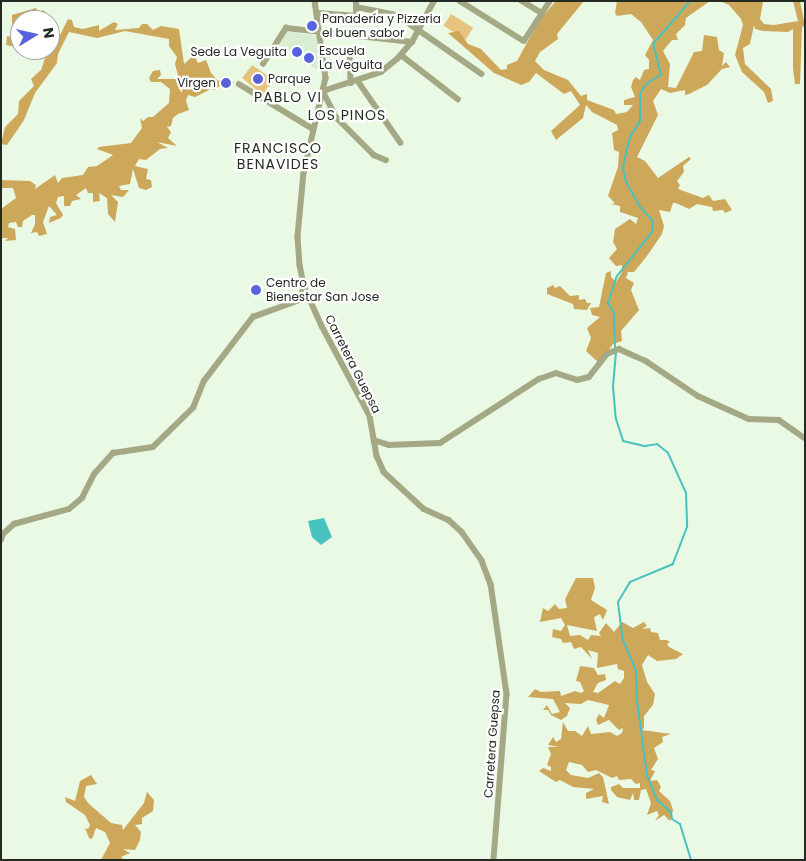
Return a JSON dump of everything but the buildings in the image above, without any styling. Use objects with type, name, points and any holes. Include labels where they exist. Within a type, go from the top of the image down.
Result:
[{"type":"street","points":[[316,1],[326,69],[324,91],[329,109],[374,155],[386,160]]},
{"type":"street","points":[[324,91],[381,72],[401,55],[412,42],[434,1]]},
{"type":"street","points":[[460,1],[524,41],[550,1]]},
{"type":"street","points":[[522,1],[542,13]]},
{"type":"street","points":[[317,13],[356,16],[356,4],[397,15],[482,74]]},
{"type":"street","points":[[263,64],[286,28],[412,42]]},
{"type":"street","points":[[350,52],[351,83]]},
{"type":"street","points":[[401,55],[458,99]]},
{"type":"street","points":[[358,81],[401,142]]},
{"type":"street","points":[[239,84],[313,129]]},
{"type":"street","name":"Carretera Guepsa","points":[[324,91],[313,129],[304,173],[298,236],[304,286],[370,416],[374,440],[384,472],[416,503],[449,520],[462,532],[482,561],[491,584],[507,694],[494,860]]},
{"type":"street","points":[[1,540],[3,534],[14,524],[68,509],[82,498],[95,473],[112,453],[152,447],[193,408],[204,381],[253,318],[300,300],[304,286]]},
{"type":"street","points":[[374,440],[389,445],[440,443],[539,379],[556,373],[577,380],[589,377],[616,350],[646,361],[698,396],[749,418],[780,420],[805,438]]},
{"type":"shaded area","points":[[584,1],[557,34],[558,39],[540,52],[535,61],[544,70],[568,80],[581,96],[587,94],[587,100],[614,110],[616,114],[627,112],[633,105],[624,105],[624,100],[635,97],[631,87],[633,80],[636,77],[640,80],[644,70],[649,69],[649,60],[645,55],[653,40],[641,22],[631,14],[617,16],[615,13],[617,1],[710,1],[686,18],[685,25],[676,34],[678,40],[672,40],[663,51],[670,64],[668,87],[676,88],[694,52],[702,51],[704,35],[717,37],[719,50],[724,53],[722,66],[726,62],[730,67],[722,69],[707,85],[689,94],[685,95],[685,90],[670,93],[661,89],[653,101],[658,115],[637,157],[645,161],[658,178],[689,157],[691,159],[683,166],[684,172],[677,181],[680,185],[678,189],[703,198],[709,195],[713,201],[725,199],[732,210],[725,213],[723,210],[713,211],[712,207],[697,204],[689,209],[673,203],[670,212],[659,210],[664,226],[662,234],[634,272],[628,272],[626,278],[634,283],[631,290],[639,310],[621,331],[622,341],[613,344],[600,364],[586,351],[591,338],[587,328],[600,317],[592,315],[590,308],[599,307],[606,273],[611,271],[611,277],[616,282],[622,272],[622,265],[616,266],[609,258],[617,249],[613,242],[615,229],[630,219],[636,224],[638,218],[620,212],[620,206],[611,204],[615,203],[608,196],[618,167],[619,152],[614,150],[612,133],[618,130],[617,125],[592,112],[586,105],[583,118],[556,140],[551,131],[580,105],[571,91],[564,94],[536,73],[529,82],[521,85],[494,73],[448,33],[459,31],[468,44],[481,49],[501,70],[507,69],[507,65],[517,61],[539,21],[555,2]]},
{"type":"shaded area","points":[[720,1],[763,2],[760,19],[764,24],[774,25],[798,21],[793,1],[800,1],[805,26],[802,27],[800,84],[795,84],[793,69],[793,29],[788,32],[763,31],[755,29],[754,25],[750,44],[743,48],[745,64],[771,89],[773,101],[768,103],[764,92],[742,72],[735,55],[743,25],[741,19],[729,5]]},
{"type":"shaded area","points":[[451,14],[473,28],[466,40],[444,26]]},
{"type":"shaded area","points":[[68,19],[72,20],[74,27],[83,29],[99,25],[99,31],[114,22],[118,24],[115,30],[139,28],[142,24],[147,24],[153,30],[161,26],[179,29],[184,64],[194,55],[198,63],[206,60],[211,73],[218,81],[229,77],[234,83],[222,84],[215,90],[211,89],[195,97],[188,95],[186,101],[189,110],[178,114],[173,118],[171,126],[167,127],[171,132],[168,138],[177,146],[157,142],[168,148],[160,149],[146,160],[139,159],[135,166],[148,169],[146,179],[151,180],[152,187],[146,190],[139,188],[133,169],[130,184],[119,186],[121,190],[129,190],[123,197],[111,195],[118,202],[115,222],[108,214],[107,198],[99,193],[100,201],[93,202],[93,193],[88,193],[86,188],[76,195],[81,199],[72,201],[70,206],[64,206],[64,196],[58,197],[56,203],[63,215],[61,218],[49,223],[50,217],[57,215],[49,206],[43,222],[47,234],[39,236],[37,232],[31,233],[35,224],[35,215],[32,215],[23,221],[22,227],[18,227],[16,222],[9,223],[8,227],[15,229],[16,240],[5,241],[8,238],[1,238],[1,209],[16,198],[13,188],[1,188],[1,180],[30,181],[36,185],[35,189],[55,175],[58,183],[62,178],[83,175],[88,167],[97,166],[113,155],[97,149],[99,147],[131,143],[142,128],[140,118],[143,121],[148,117],[153,117],[169,103],[170,89],[161,82],[151,82],[149,78],[153,71],[160,70],[161,75],[157,79],[179,79],[175,64],[177,57],[169,46],[169,39],[125,31],[97,38],[69,32],[60,50],[60,35]]},
{"type":"shaded area","name":"Escuela La Veguita","points":[[284,31],[316,36],[321,72],[277,43]]},
{"type":"shaded area","points":[[7,36],[10,37],[10,46],[6,45]]},
{"type":"shaded area","points":[[44,60],[57,60],[35,93],[24,120],[7,145],[1,144],[5,127],[18,114],[19,101],[34,86],[31,79],[41,70]]},
{"type":"shaded area","name":"Parque","points":[[252,65],[274,80],[264,93],[265,97],[242,78]]},
{"type":"shaded area","points":[[553,285],[555,288],[560,286],[570,296],[579,295],[579,300],[585,299],[587,303],[591,303],[587,310],[574,309],[573,304],[547,294],[547,288]]},
{"type":"shaded area","points":[[576,578],[593,578],[595,588],[591,600],[607,610],[603,620],[600,614],[594,617],[597,631],[567,625],[570,636],[580,635],[588,640],[591,635],[601,636],[599,633],[606,623],[614,632],[622,622],[633,628],[644,622],[647,626],[642,629],[650,628],[651,632],[658,633],[660,640],[667,640],[670,642],[667,644],[669,647],[683,654],[676,659],[657,661],[648,655],[642,665],[647,682],[655,694],[653,705],[644,716],[644,728],[642,730],[671,734],[662,737],[663,742],[654,748],[658,759],[651,770],[655,771],[650,781],[657,780],[661,787],[659,791],[670,801],[673,810],[670,821],[664,815],[655,821],[659,815],[657,811],[647,815],[651,803],[646,789],[641,790],[639,800],[634,800],[633,793],[630,800],[617,797],[611,790],[611,787],[619,784],[623,788],[640,788],[640,783],[636,784],[631,779],[619,780],[617,776],[612,778],[596,770],[588,772],[582,765],[569,762],[566,770],[571,775],[588,778],[599,773],[603,777],[609,804],[602,802],[603,796],[586,799],[586,793],[594,789],[573,787],[560,780],[556,782],[539,771],[543,768],[551,771],[551,767],[547,765],[551,754],[548,747],[559,747],[548,745],[553,737],[556,742],[561,739],[563,722],[568,731],[575,731],[582,736],[588,726],[591,734],[610,732],[617,736],[622,733],[623,728],[619,730],[609,720],[598,725],[596,720],[599,714],[604,718],[609,705],[588,700],[581,704],[565,703],[570,708],[567,716],[561,720],[551,715],[548,710],[543,710],[547,705],[552,714],[560,712],[553,699],[528,697],[535,689],[541,692],[560,691],[561,696],[575,691],[581,693],[584,691],[580,682],[576,681],[580,666],[594,668],[598,675],[605,674],[606,680],[598,683],[593,692],[598,693],[615,681],[620,684],[624,678],[624,671],[618,669],[617,664],[597,668],[598,653],[588,650],[592,659],[581,647],[574,649],[571,642],[563,643],[561,639],[552,637],[553,629],[561,631],[565,625],[561,618],[540,622],[543,608],[548,611],[555,604],[559,609],[567,608],[565,599]]},
{"type":"shaded area","points":[[91,775],[97,784],[86,786],[84,797],[88,803],[111,823],[122,825],[123,830],[144,803],[147,792],[154,800],[153,811],[142,818],[142,824],[135,825],[141,832],[140,840],[135,850],[123,849],[130,853],[121,857],[124,860],[101,860],[110,843],[105,832],[96,828],[92,839],[89,838],[85,828],[88,829],[90,825],[85,815],[66,802],[65,797],[75,801],[80,781]]},
{"type":"water","points":[[324,518],[332,537],[321,545],[312,537],[308,521]]},
{"type":"waterway","points":[[615,348],[614,313],[608,303],[617,276],[652,232],[653,221],[640,207],[626,182],[623,168],[626,153],[630,137],[640,121],[640,93],[647,83],[661,75],[653,44],[690,1]]},
{"type":"waterway","points":[[616,352],[613,387],[616,419],[623,441],[645,446],[657,444],[668,453],[686,493],[687,527],[673,564],[630,582],[618,602],[623,640],[636,671],[637,701],[647,775],[657,800],[671,812],[672,819],[680,824],[691,860]]},
{"type":"place","name":"Panadería y Pizzeria el buen sabor","points":[[312,26]]},
{"type":"place","name":"Sede La Veguita","points":[[297,52]]},
{"type":"place","name":"Escuela La Veguita","points":[[309,58]]},
{"type":"place","name":"Parque","points":[[258,79]]},
{"type":"place","name":"Virgen","points":[[226,83]]},
{"type":"place","name":"Centro de Bienestar San Jose","points":[[256,290]]},
{"type":"district","name":"PABLO VI","points":[[288,97]]},
{"type":"district","name":"LOS PINOS","points":[[347,115]]},
{"type":"district","name":"FRANCISCO BENAVIDES","points":[[278,156]]}]
